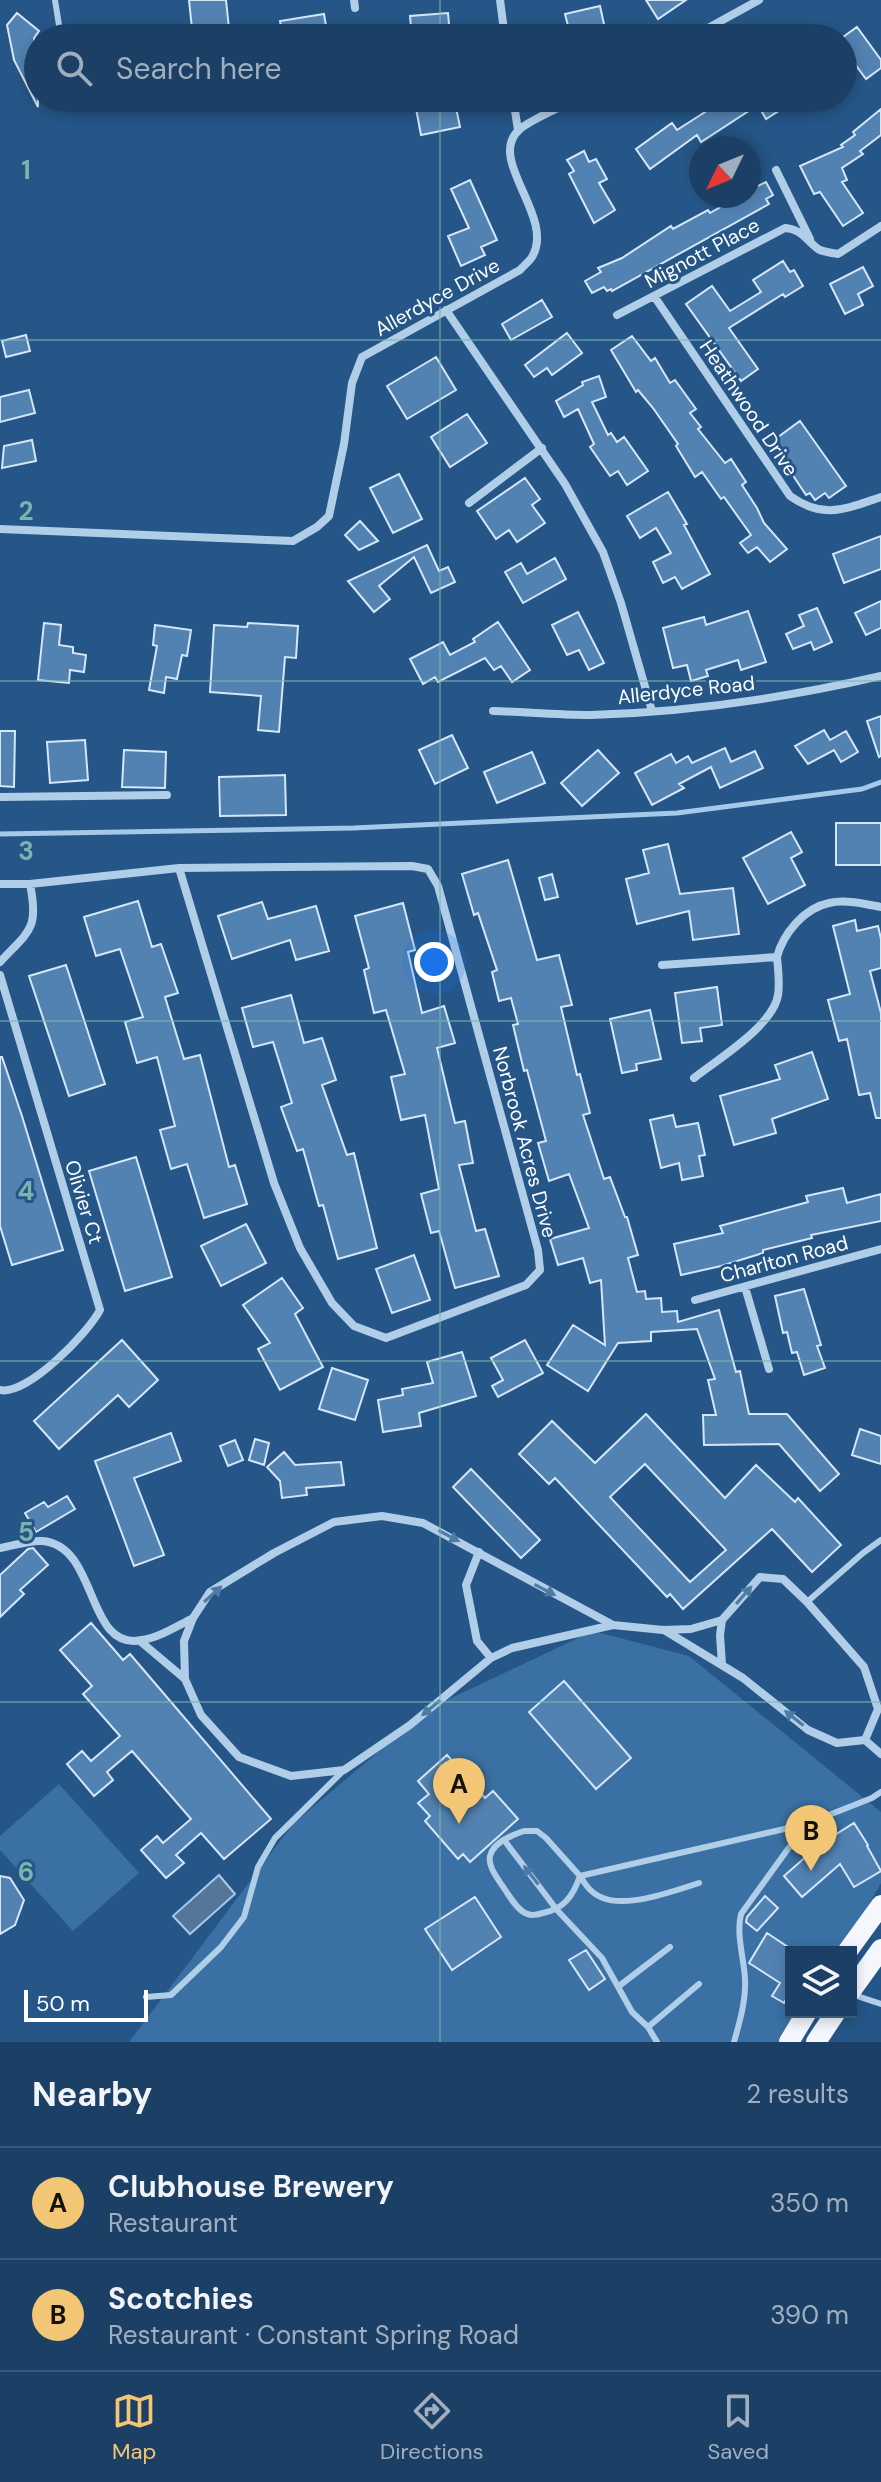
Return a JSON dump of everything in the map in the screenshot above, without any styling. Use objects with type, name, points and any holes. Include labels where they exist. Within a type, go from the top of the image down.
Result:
[{"type":"main road","points":[[851,1946],[881,1905]]},
{"type":"main road","points":[[857,1983],[881,1949]]},
{"type":"main road","points":[[789,2042],[803,2018]]},
{"type":"main road","points":[[816,2042],[832,2018]]},
{"type":"street","points":[[500,0],[503,24]]},
{"type":"street","points":[[715,24],[759,0]]},
{"type":"street","points":[[515,112],[518,130],[552,112]]},
{"type":"street","name":"Allerdyce Drive","points":[[0,529],[293,541],[317,527],[329,516],[344,444],[352,383],[362,357],[520,270],[534,255],[537,221],[513,171],[509,147],[518,130]]},
{"type":"street","points":[[776,170],[810,240]]},
{"type":"street","name":"Mignott Place","points":[[617,315],[785,228],[794,228],[820,251],[838,254],[881,226]]},
{"type":"street","name":"Heathwood Drive","points":[[654,296],[790,496],[822,512],[840,511],[881,497]]},
{"type":"street","points":[[446,310],[542,448],[603,552],[652,711]]},
{"type":"street","points":[[469,503],[542,448]]},
{"type":"street","name":"Allerdyce Road","points":[[493,711],[588,715],[704,707],[816,690],[881,676]]},
{"type":"street","points":[[0,797],[167,795]]},
{"type":"street","name":"Norbrook Acres Drive","points":[[412,866],[428,869],[438,886],[538,1250],[540,1270],[526,1285],[386,1338],[354,1326],[332,1303],[300,1248],[274,1183],[179,868],[412,866]]},
{"type":"street","points":[[0,884],[30,884],[179,868]]},
{"type":"street","points":[[0,962],[31,929],[34,906],[30,884]]},
{"type":"street","points":[[694,1078],[755,1030],[771,1012],[778,997],[777,957],[781,941],[794,926],[826,903],[847,902],[881,907]]},
{"type":"street","points":[[662,965],[777,957]]},
{"type":"street","name":"Olivier Ct","points":[[0,975],[100,1310],[81,1338],[20,1388],[0,1390]]},
{"type":"street","name":"Charlton Road","points":[[695,1300],[881,1249]]},
{"type":"street","points":[[745,1287],[769,1369]]},
{"type":"street","points":[[613,1625],[423,1523],[382,1516],[334,1522],[274,1553],[210,1592],[193,1618],[184,1641],[185,1679],[201,1715],[239,1757],[291,1776],[344,1770],[410,1725],[491,1658],[512,1648],[613,1625],[663,1630],[691,1629],[722,1620],[760,1577],[783,1579],[864,1667],[878,1709],[865,1740]]},
{"type":"street","points":[[0,1548],[42,1540],[66,1550],[79,1566],[104,1622],[114,1635],[123,1640],[140,1641],[154,1637],[193,1618]]},
{"type":"street","points":[[479,1552],[466,1585],[477,1641],[491,1658]]},
{"type":"street","points":[[722,1620],[722,1665]]},
{"type":"street","points":[[663,1630],[743,1678],[808,1730],[837,1743],[865,1740],[881,1754]]},
{"type":"street","points":[[140,1641],[185,1679]]},
{"type":"lane","points":[[55,0],[59,24]]},
{"type":"lane","points":[[807,1602],[881,1540]]},
{"type":"lane","points":[[146,1997],[171,1995],[221,1947],[244,1917],[258,1867],[275,1838],[344,1770]]},
{"type":"lane","points":[[580,1876],[806,1824],[881,1792]]},
{"type":"lane","points":[[734,2042],[742,2016],[746,1983],[738,1925],[741,1914],[806,1824]]},
{"type":"lane","points":[[580,1876],[574,1893],[557,1910],[533,1916],[522,1912],[496,1877],[490,1864],[490,1853],[504,1840],[524,1831],[537,1831],[546,1838],[580,1876],[589,1889],[605,1899],[625,1900],[659,1895],[699,1883]]},
{"type":"lane","points":[[504,1840],[557,1910],[602,1958],[632,2012],[648,2027],[657,2042]]},
{"type":"lane","points":[[619,1986],[670,1947]]},
{"type":"lane","points":[[648,2027],[699,1984]]},
{"type":"lane","points":[[857,1994],[881,2004]]},
{"type":"shaded area","points":[[593,1631],[689,1656],[881,1812],[881,1883],[844,1946],[785,1946],[785,2018],[802,2018],[788,2042],[129,2042],[293,1824],[430,1708]]},
{"type":"shaded area","points":[[59,1784],[139,1873],[73,1931],[0,1850],[0,1836]]},
{"type":"shaded area","points":[[219,1875],[235,1894],[190,1934],[173,1916]]},
{"type":"building","points":[[189,0],[226,0],[229,24],[192,24]]},
{"type":"building","points":[[646,0],[686,0],[658,19]]},
{"type":"building","points":[[600,6],[604,24],[568,24],[565,14]]},
{"type":"building","points":[[17,13],[30,24],[24,24],[24,80],[14,60],[7,25]]},
{"type":"building","points":[[448,13],[449,24],[411,24],[410,16]]},
{"type":"building","points":[[324,14],[326,24],[281,24],[280,21]]},
{"type":"building","points":[[857,27],[881,60],[881,68],[866,79],[857,67]]},
{"type":"building","points":[[881,109],[881,135],[860,151],[863,154],[842,168],[847,180],[842,182],[863,213],[843,226],[820,192],[814,194],[800,166],[843,147],[841,145],[855,135],[853,132]]},
{"type":"building","points":[[417,112],[457,112],[460,127],[421,135]]},
{"type":"building","points":[[705,112],[747,112],[710,136],[689,136],[689,141],[650,169],[636,149],[672,123],[677,130]]},
{"type":"building","points":[[762,112],[777,112],[766,119]]},
{"type":"building","points":[[584,151],[589,162],[596,159],[607,179],[599,183],[615,210],[594,223],[569,174],[574,171],[567,160]]},
{"type":"building","points":[[470,180],[497,240],[481,247],[485,255],[461,266],[448,236],[469,228],[451,189]]},
{"type":"building","points":[[766,182],[773,195],[766,199],[769,204],[612,291],[604,287],[592,293],[585,281],[601,272],[598,268],[622,258],[671,226],[673,229],[708,210],[710,213],[719,208],[761,208],[761,184]]},
{"type":"building","points":[[783,261],[790,272],[794,270],[803,286],[785,297],[783,294],[729,328],[758,369],[741,381],[686,304],[712,286],[730,311],[761,292],[753,280]]},
{"type":"building","points":[[863,267],[873,286],[858,294],[863,305],[845,314],[830,284]]},
{"type":"building","points":[[542,300],[552,317],[511,340],[502,324]]},
{"type":"building","points":[[567,333],[582,353],[552,375],[547,368],[534,377],[525,365]]},
{"type":"building","points":[[26,335],[30,351],[6,357],[2,341]]},
{"type":"building","points":[[632,336],[651,361],[655,358],[670,383],[675,380],[696,409],[690,413],[701,427],[698,429],[725,463],[731,459],[746,482],[742,485],[764,523],[787,549],[770,562],[757,547],[748,553],[740,543],[751,535],[702,472],[695,477],[676,446],[678,444],[653,408],[638,390],[636,392],[611,350]]},
{"type":"building","points":[[436,357],[456,390],[407,419],[387,386]]},
{"type":"building","points":[[599,376],[606,397],[592,402],[608,435],[611,433],[617,442],[624,437],[648,471],[627,485],[618,471],[610,476],[590,447],[594,444],[578,409],[564,417],[556,401],[583,385],[582,382]]},
{"type":"building","points":[[29,390],[35,413],[0,422],[0,397]]},
{"type":"building","points":[[467,414],[487,443],[450,467],[431,437]]},
{"type":"building","points":[[800,421],[846,486],[829,498],[825,493],[815,500],[810,493],[806,495],[790,471],[794,468],[774,440]]},
{"type":"building","points":[[32,440],[36,461],[2,468],[4,446]]},
{"type":"building","points":[[399,474],[422,519],[393,533],[370,488]]},
{"type":"building","points":[[525,478],[540,499],[532,505],[545,523],[517,542],[509,530],[496,539],[477,511]]},
{"type":"building","points":[[668,492],[710,574],[682,589],[675,577],[663,583],[653,562],[671,553],[656,528],[640,538],[627,516]]},
{"type":"building","points":[[360,521],[378,541],[359,550],[345,535]]},
{"type":"building","points":[[881,536],[881,569],[844,583],[833,554]]},
{"type":"building","points":[[427,545],[439,571],[448,567],[455,582],[431,593],[414,557],[379,586],[390,599],[374,612],[348,581]]},
{"type":"building","points":[[555,558],[566,579],[523,603],[505,572],[521,563],[527,574]]},
{"type":"building","points":[[881,601],[881,628],[866,635],[855,613]]},
{"type":"building","points":[[817,608],[832,642],[814,650],[811,642],[793,649],[786,634],[804,626],[799,615]]},
{"type":"building","points":[[748,611],[766,662],[741,670],[738,660],[706,670],[708,676],[691,681],[687,665],[673,668],[663,628],[704,617],[706,625]]},
{"type":"building","points":[[578,612],[604,663],[589,670],[579,650],[567,655],[552,625]]},
{"type":"building","points":[[498,622],[530,670],[512,682],[501,666],[494,670],[485,658],[438,682],[435,677],[423,684],[410,659],[443,642],[450,655],[475,642],[473,639]]},
{"type":"building","points":[[44,623],[61,625],[59,645],[73,647],[73,653],[86,655],[84,672],[70,670],[69,683],[38,680]]},
{"type":"building","points":[[248,623],[298,626],[296,658],[285,657],[279,732],[258,730],[261,696],[210,692],[214,625],[247,627]]},
{"type":"building","points":[[155,625],[191,630],[187,656],[182,655],[177,679],[166,677],[164,693],[149,690],[157,646],[153,645]]},
{"type":"building","points":[[881,716],[881,756],[879,757],[867,721]]},
{"type":"building","points":[[824,730],[830,740],[846,731],[858,752],[841,762],[834,750],[808,764],[795,746]]},
{"type":"building","points":[[0,731],[15,731],[14,787],[0,786]]},
{"type":"building","points":[[452,735],[468,768],[435,784],[419,750]]},
{"type":"building","points":[[85,740],[88,780],[50,783],[47,742]]},
{"type":"building","points":[[725,748],[731,762],[755,751],[763,768],[720,788],[711,767],[679,784],[684,788],[652,805],[635,773],[671,754],[676,763],[688,756],[692,763]]},
{"type":"building","points":[[124,750],[166,752],[165,788],[122,787]]},
{"type":"building","points":[[598,750],[619,773],[582,806],[561,783]]},
{"type":"building","points":[[532,752],[545,783],[497,803],[484,772]]},
{"type":"building","points":[[285,775],[286,815],[220,816],[219,777]]},
{"type":"building","points":[[836,823],[881,823],[881,865],[836,865]]},
{"type":"building","points":[[791,832],[802,852],[791,858],[805,885],[768,904],[743,858]]},
{"type":"building","points":[[668,844],[680,894],[733,888],[739,934],[693,940],[689,911],[637,924],[626,879],[649,873],[643,850]]},
{"type":"building","points":[[508,860],[537,960],[559,955],[572,1005],[561,1007],[577,1075],[580,1074],[590,1113],[583,1115],[604,1179],[610,1177],[627,1217],[638,1255],[628,1258],[637,1292],[645,1291],[646,1299],[661,1298],[662,1312],[677,1311],[678,1322],[719,1310],[736,1372],[740,1371],[749,1414],[787,1414],[839,1474],[820,1491],[779,1444],[704,1445],[703,1415],[716,1415],[708,1380],[715,1379],[697,1329],[651,1332],[651,1341],[618,1343],[588,1391],[547,1365],[573,1325],[605,1345],[601,1280],[590,1283],[583,1258],[558,1265],[550,1239],[589,1228],[569,1174],[549,1181],[538,1143],[546,1141],[527,1070],[524,1071],[513,1025],[518,1024],[511,998],[499,1001],[492,972],[497,970],[478,913],[474,915],[462,874]]},
{"type":"building","points":[[552,874],[558,897],[545,900],[539,878]]},
{"type":"building","points":[[138,901],[152,947],[161,944],[178,993],[165,997],[184,1059],[200,1055],[229,1167],[235,1165],[247,1204],[204,1218],[187,1164],[171,1169],[160,1130],[175,1126],[157,1057],[137,1063],[125,1022],[143,1017],[120,949],[96,956],[84,917]]},
{"type":"building","points":[[262,902],[268,919],[316,906],[329,951],[296,960],[290,940],[232,959],[218,916]]},
{"type":"building","points":[[403,903],[415,950],[408,952],[422,1013],[444,1006],[455,1043],[437,1048],[455,1123],[465,1121],[473,1163],[459,1165],[476,1231],[485,1229],[499,1276],[455,1288],[439,1231],[431,1233],[421,1194],[439,1189],[425,1115],[401,1120],[391,1077],[405,1074],[386,1010],[374,1013],[364,970],[369,968],[355,916]]},
{"type":"building","points":[[855,920],[857,931],[878,926],[881,939],[881,968],[870,971],[881,1013],[881,1118],[876,1118],[870,1093],[859,1095],[847,1039],[839,1041],[828,1000],[850,994],[833,926]]},
{"type":"building","points":[[66,965],[105,1084],[69,1096],[29,976]]},
{"type":"building","points":[[717,987],[722,1025],[700,1028],[702,1041],[682,1043],[675,993]]},
{"type":"building","points":[[291,995],[304,1043],[322,1038],[336,1080],[322,1085],[347,1155],[354,1153],[377,1248],[338,1259],[303,1149],[297,1151],[281,1107],[292,1103],[273,1042],[253,1047],[242,1008]]},
{"type":"building","points":[[650,1010],[661,1059],[636,1064],[637,1070],[622,1073],[610,1019]]},
{"type":"building","points":[[812,1052],[828,1099],[772,1119],[776,1133],[734,1145],[720,1096],[780,1079],[775,1065]]},
{"type":"building","points":[[0,1057],[22,1116],[63,1250],[12,1265],[0,1226]]},
{"type":"building","points":[[673,1115],[676,1127],[698,1123],[705,1155],[699,1156],[703,1176],[682,1180],[679,1163],[661,1168],[650,1120]]},
{"type":"building","points":[[136,1157],[172,1277],[125,1291],[89,1171]]},
{"type":"building","points":[[843,1188],[847,1203],[881,1194],[881,1221],[811,1235],[812,1238],[681,1275],[674,1244],[723,1233],[720,1226],[808,1202],[806,1196]]},
{"type":"building","points":[[246,1224],[266,1263],[221,1286],[201,1246]]},
{"type":"building","points":[[414,1255],[430,1300],[392,1313],[376,1269]]},
{"type":"building","points":[[282,1278],[303,1308],[295,1314],[323,1367],[280,1390],[258,1349],[270,1343],[243,1305]]},
{"type":"building","points":[[804,1289],[825,1368],[804,1375],[797,1352],[792,1353],[787,1332],[783,1333],[775,1296]]},
{"type":"building","points":[[122,1340],[158,1380],[129,1407],[118,1395],[59,1449],[34,1421]]},
{"type":"building","points":[[525,1340],[543,1373],[498,1397],[492,1386],[503,1380],[491,1358]]},
{"type":"building","points":[[462,1352],[476,1396],[419,1413],[421,1426],[383,1432],[378,1400],[403,1395],[402,1389],[433,1383],[427,1362]]},
{"type":"building","points":[[332,1368],[368,1380],[355,1420],[319,1409]]},
{"type":"building","points":[[646,1414],[725,1498],[756,1465],[795,1502],[798,1498],[841,1545],[812,1572],[772,1529],[683,1609],[670,1594],[667,1597],[555,1478],[549,1484],[519,1454],[552,1421],[595,1463]],"holes":[[[645,1464],[726,1550],[690,1582],[610,1497]]]},
{"type":"building","points":[[860,1429],[881,1436],[881,1464],[852,1455]]},
{"type":"building","points":[[171,1433],[181,1461],[134,1478],[164,1555],[134,1566],[95,1461]]},
{"type":"building","points":[[255,1439],[269,1443],[264,1465],[249,1460]]},
{"type":"building","points":[[235,1440],[243,1460],[228,1466],[220,1446]]},
{"type":"building","points":[[284,1452],[295,1465],[341,1462],[344,1485],[306,1488],[307,1495],[282,1498],[280,1481],[267,1467]]},
{"type":"building","points":[[471,1469],[540,1540],[521,1558],[453,1487]]},
{"type":"building","points":[[67,1496],[75,1509],[36,1532],[25,1513],[44,1502],[48,1507]]},
{"type":"building","points":[[33,1548],[48,1565],[20,1590],[24,1594],[0,1617],[0,1575]]},
{"type":"building","points":[[91,1623],[123,1660],[130,1654],[271,1819],[224,1859],[201,1833],[176,1855],[184,1863],[166,1878],[141,1850],[157,1836],[163,1843],[191,1819],[132,1751],[107,1772],[113,1780],[94,1796],[67,1764],[82,1751],[91,1761],[120,1736],[83,1694],[92,1686],[60,1650]]},
{"type":"building","points":[[564,1681],[631,1758],[596,1789],[529,1712]]},
{"type":"building","points":[[447,1755],[485,1798],[493,1791],[518,1819],[470,1862],[463,1854],[458,1859],[425,1821],[430,1816],[418,1803],[429,1794],[418,1781]]},
{"type":"building","points":[[854,1823],[881,1871],[854,1887],[840,1864],[802,1897],[784,1876],[819,1845]]},
{"type":"building","points":[[0,1876],[10,1878],[24,1900],[15,1925],[0,1934]]},
{"type":"building","points":[[765,1896],[778,1908],[757,1931],[746,1922],[747,1917]]},
{"type":"building","points":[[475,1897],[501,1937],[452,1970],[425,1929]]},
{"type":"building","points":[[767,1933],[786,1946],[784,2003],[772,1996],[780,1983],[749,1963]]},
{"type":"building","points":[[586,1950],[605,1979],[589,1990],[569,1960]]},
{"type":"waterway","points":[[0,834],[354,828],[677,813],[862,789],[881,782]]},
{"type":"place","name":"Clubhouse Brewery","points":[[459,1824]]},
{"type":"place","name":"Scotchies","points":[[811,1871]]}]
